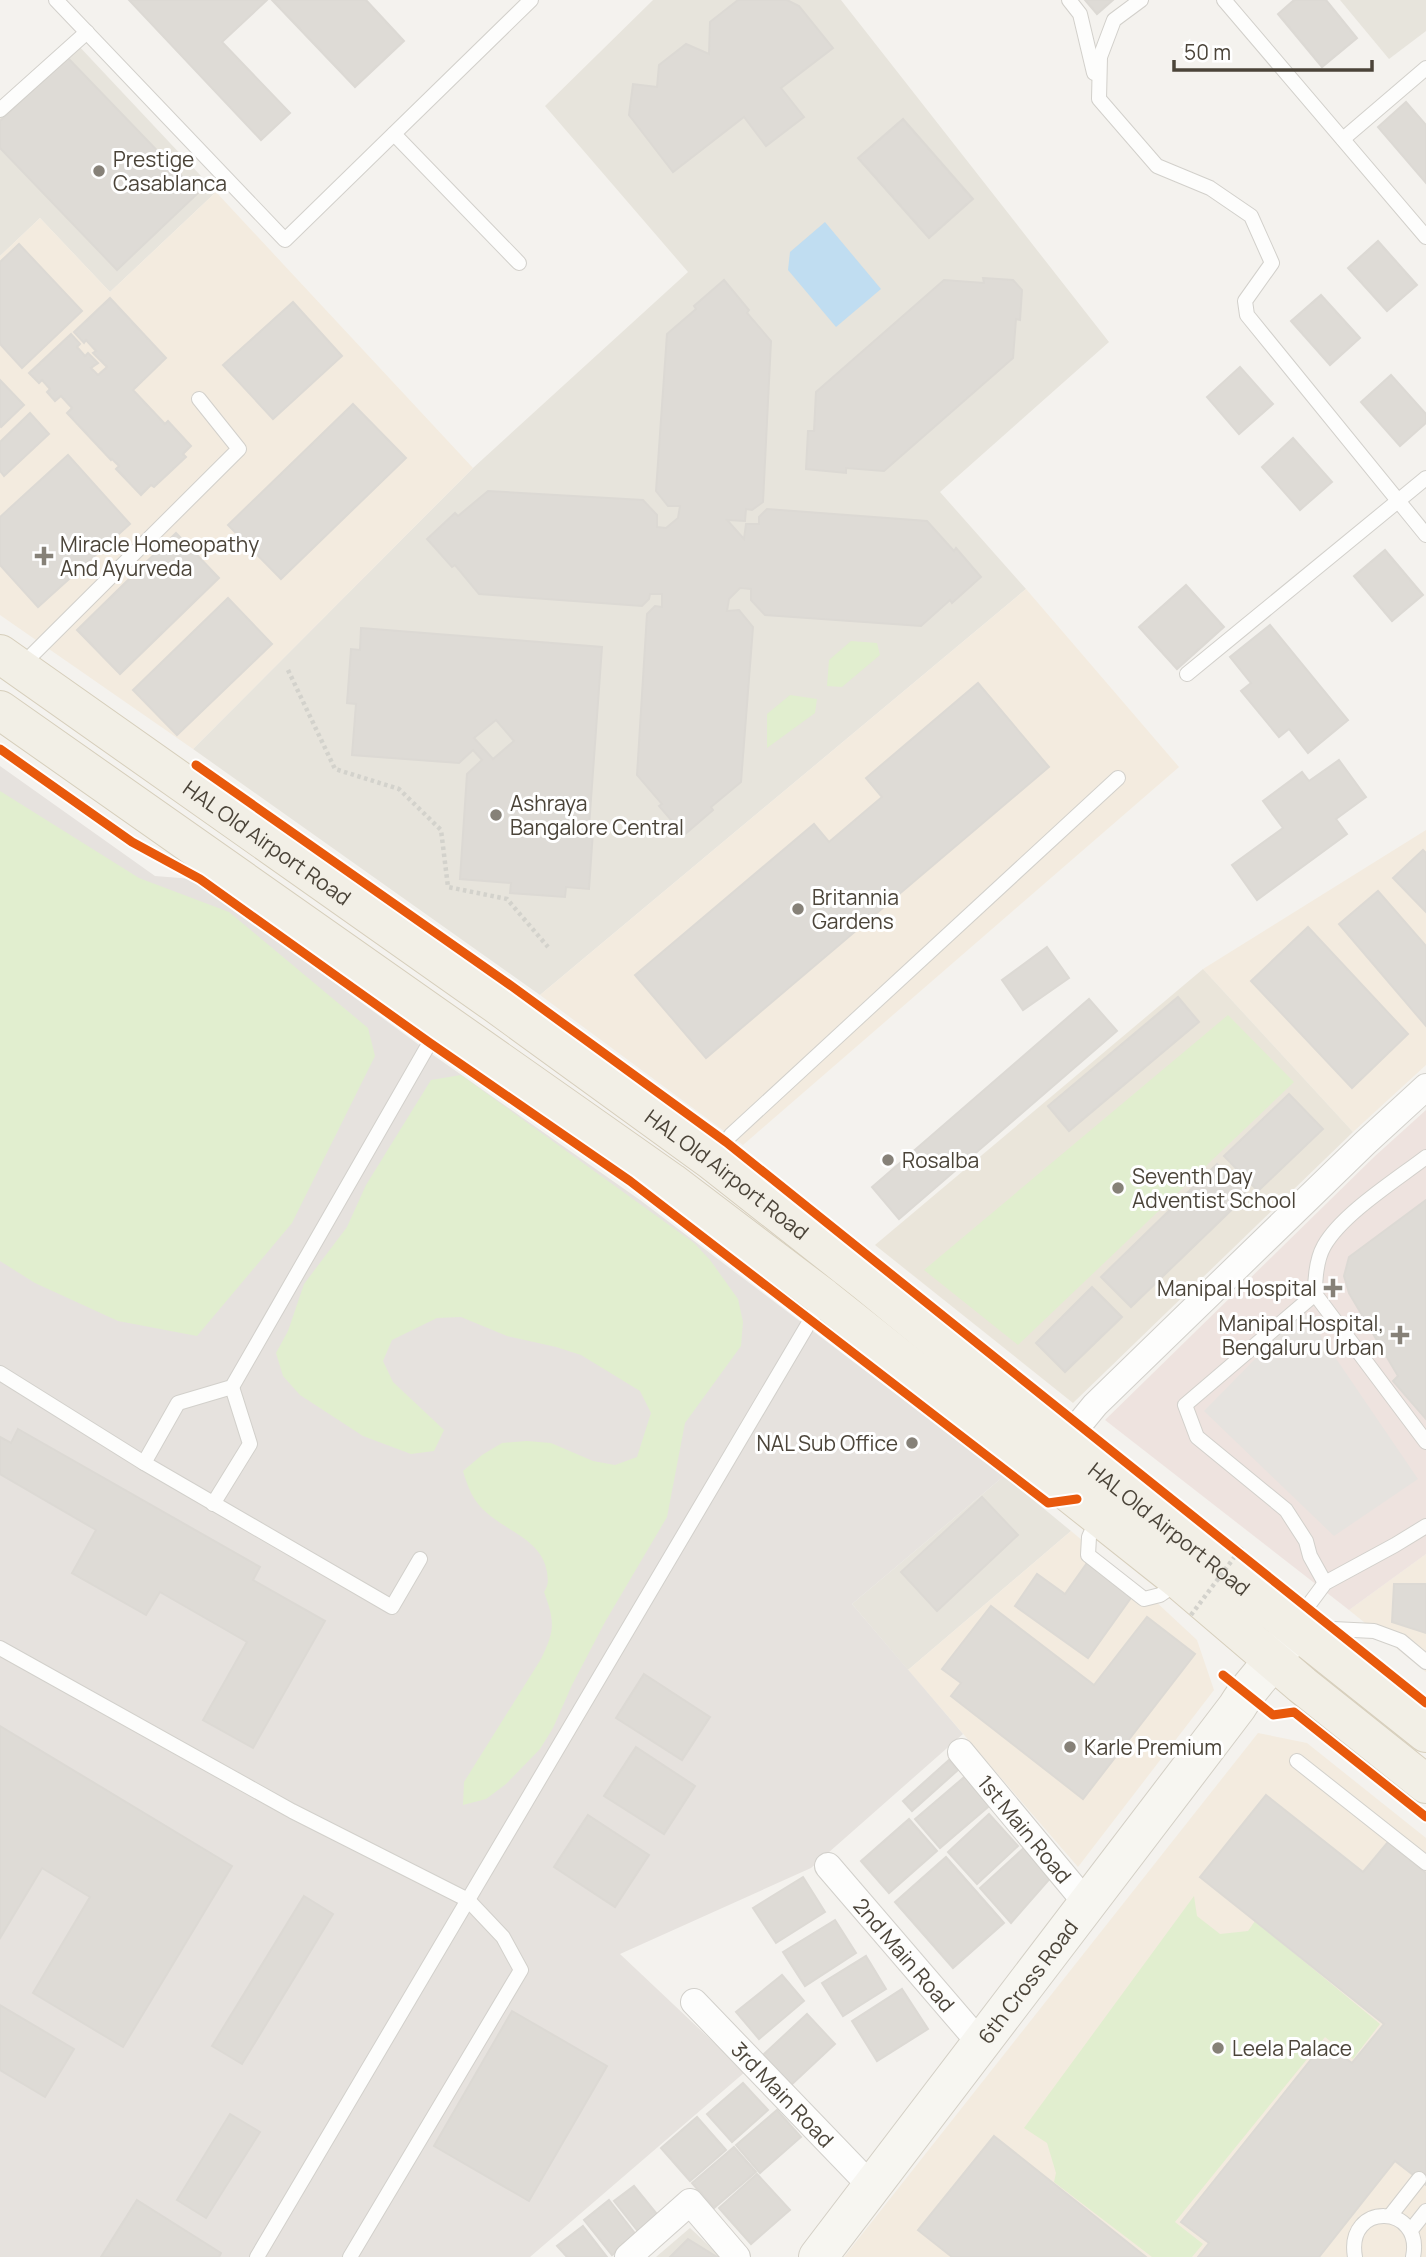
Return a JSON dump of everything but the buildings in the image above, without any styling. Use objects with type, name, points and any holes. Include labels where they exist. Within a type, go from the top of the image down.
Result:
[{"type":"main road","name":"HAL Old Airport Road","points":[[10,661],[496,1004],[711,1160],[1426,1733]]},
{"type":"main road","name":"HAL Old Airport Road","points":[[0,710],[671,1182],[824,1298],[1099,1517],[1186,1598],[1287,1673],[1426,1784]]},
{"type":"street","points":[[1063,1444],[1095,1405],[1426,1087]]},
{"type":"street","name":"6th Cross Road","points":[[818,2257],[1088,1905],[1245,1693],[1287,1673],[1283,1648],[1301,1634]]},
{"type":"street","name":"1st Main Road","points":[[961,1752],[1088,1905]]},
{"type":"street","name":"2nd Main Road","points":[[828,1866],[981,2044]]},
{"type":"street","name":"3rd Main Road","points":[[694,2002],[871,2186]]},
{"type":"street","points":[[628,2257],[690,2202],[737,2257]]},
{"type":"lane","points":[[56,0],[285,240],[531,0]]},
{"type":"lane","points":[[1069,0],[1080,14],[1099,99],[1157,166],[1210,188],[1251,216],[1272,263],[1245,301],[1247,315],[1426,535]]},
{"type":"lane","points":[[1099,99],[1100,57],[1114,20],[1141,0]]},
{"type":"lane","points":[[1224,0],[1426,237]]},
{"type":"lane","points":[[0,110],[87,32]]},
{"type":"lane","points":[[1343,139],[1426,68]]},
{"type":"lane","points":[[394,134],[519,263]]},
{"type":"lane","points":[[10,661],[239,449],[199,398]]},
{"type":"lane","points":[[1187,674],[1426,478]]},
{"type":"lane","points":[[711,1160],[731,1135],[1118,778]]},
{"type":"lane","points":[[144,1463],[178,1403],[232,1387],[442,1022]]},
{"type":"lane","points":[[1426,1157],[1346,1219],[1331,1237],[1324,1246],[1316,1270],[1315,1294],[1426,1442]]},
{"type":"lane","points":[[1315,1294],[1185,1405],[1197,1437],[1286,1510],[1306,1541],[1310,1556],[1325,1583]]},
{"type":"lane","points":[[257,2257],[824,1298]]},
{"type":"lane","points":[[0,1373],[144,1463],[391,1607],[420,1559]]},
{"type":"lane","points":[[214,1504],[250,1444],[232,1387]]},
{"type":"lane","points":[[1301,1634],[1325,1583],[1426,1526]]},
{"type":"lane","points":[[1301,1634],[1333,1629],[1374,1630],[1401,1641],[1426,1661]]},
{"type":"lane","points":[[0,1648],[292,1811],[468,1900],[503,1937],[521,1970],[350,2257]]},
{"type":"lane","points":[[1297,1761],[1426,1863]]},
{"type":"lane","points":[[1390,2216],[1419,2179]]},
{"type":"lane","points":[[1411,2230],[1426,2211]]},
{"type":"lane","points":[[1355,2257],[1353,2243],[1357,2231],[1365,2222],[1377,2216],[1390,2216],[1402,2221],[1411,2230],[1415,2243],[1413,2257]]},
{"type":"path","points":[[288,670],[335,769],[399,789],[441,830],[448,887],[507,900],[548,947]]},
{"type":"path","points":[[1230,1548],[1241,1552]]},
{"type":"path","points":[[1186,1598],[1241,1552]]},
{"type":"shaded area","points":[[653,0],[841,0],[1109,342],[940,492],[1026,589],[540,995],[193,749],[473,468],[688,272],[545,106]]},
{"type":"shaded area","points":[[1340,0],[1426,0],[1426,31],[1389,59]]},
{"type":"shaded area","name":"Prestige Casablanca","points":[[76,43],[216,192],[110,292],[40,218],[0,256],[0,112]]},
{"type":"shaded area","points":[[216,192],[473,468],[193,749],[0,615],[0,256],[40,218],[110,292]]},
{"type":"shaded area","points":[[1026,589],[1179,767],[743,1145],[540,995]]},
{"type":"shaded area","points":[[0,766],[155,876],[193,879],[426,1050],[640,1200],[1004,1476],[852,1604],[963,1734],[811,1868],[620,1954],[745,2072],[530,2257],[0,2257]]},
{"type":"shaded area","points":[[1426,830],[1426,1065],[1353,1132],[1203,969]]},
{"type":"shaded area","name":"Seventh Day Adventist School","points":[[1203,969],[1353,1132],[1073,1403],[875,1245]]},
{"type":"shaded area","name":"Manipal Hospital","points":[[1426,1110],[1426,1554],[1349,1610],[1105,1420],[1374,1157]]},
{"type":"shaded area","points":[[1303,1310],[1418,1479],[1334,1536],[1204,1411]]},
{"type":"shaded area","points":[[1004,1476],[1071,1531],[908,1670],[852,1604]]},
{"type":"shaded area","points":[[1071,1531],[1154,1600],[1197,1640],[1214,1690],[1078,1867],[908,1670]]},
{"type":"shaded area","points":[[1426,1554],[1426,1672],[1349,1610]]},
{"type":"shaded area","name":"Leela Palace","points":[[1258,1733],[1307,1743],[1426,1838],[1426,2257],[844,2257]]},
{"type":"shaded area","points":[[690,2228],[721,2257],[656,2257]]},
{"type":"green space","points":[[851,641],[877,643],[880,655],[842,687],[827,686],[829,660]]},
{"type":"green space","points":[[790,695],[817,699],[815,713],[767,748],[767,714]]},
{"type":"green space","points":[[0,791],[139,878],[229,912],[368,1028],[375,1056],[292,1223],[197,1336],[118,1321],[35,1283],[0,1261]]},
{"type":"green space","points":[[1228,1015],[1294,1082],[1018,1345],[924,1270]]},
{"type":"green space","points":[[461,1075],[694,1243],[738,1299],[743,1322],[741,1346],[685,1423],[667,1517],[605,1622],[553,1728],[540,1749],[506,1784],[486,1799],[463,1805],[464,1782],[541,1659],[549,1641],[552,1619],[544,1592],[548,1580],[544,1561],[531,1544],[495,1520],[478,1504],[463,1471],[502,1443],[527,1441],[551,1443],[593,1461],[615,1465],[637,1457],[651,1413],[640,1391],[581,1355],[507,1336],[461,1317],[437,1318],[392,1340],[383,1361],[393,1382],[444,1430],[434,1451],[411,1454],[363,1436],[300,1395],[283,1376],[276,1353],[288,1331],[304,1284],[347,1227],[366,1185],[431,1080]]},
{"type":"green space","points":[[1194,1896],[1197,1916],[1220,1934],[1248,1931],[1255,1921],[1380,2024],[1353,2059],[1325,2037],[1175,2222],[1203,2244],[1192,2257],[1152,2257],[1054,2182],[1056,2173],[1047,2143],[1024,2128]]},
{"type":"water","points":[[825,222],[881,289],[836,327],[788,270],[790,252]]},
{"type":"cycle path","points":[[0,749],[132,842],[200,879],[630,1181],[1048,1503],[1077,1499]]},
{"type":"cycle path","points":[[196,765],[510,985],[726,1142],[1426,1703]]},
{"type":"cycle path","points":[[1223,1675],[1273,1715],[1294,1712],[1426,1817]]},
{"type":"place","name":"Prestige Casablanca","points":[[99,171]]},
{"type":"place","name":"Miracle Homeopathy And Ayurveda","points":[[44,556]]},
{"type":"place","name":"Ashraya Bangalore Central","points":[[496,815]]},
{"type":"place","name":"Britannia Gardens","points":[[798,909]]},
{"type":"place","name":"Rosalba","points":[[888,1160]]},
{"type":"place","name":"Seventh Day Adventist School","points":[[1118,1188]]},
{"type":"place","name":"Manipal Hospital","points":[[1333,1288]]},
{"type":"place","name":"Manipal Hospital, Bengaluru Urban","points":[[1400,1335]]},
{"type":"place","name":"NAL Sub Office","points":[[912,1443]]},
{"type":"place","name":"Karle Premium","points":[[1070,1747]]},
{"type":"place","name":"Leela Palace","points":[[1218,2048]]}]
